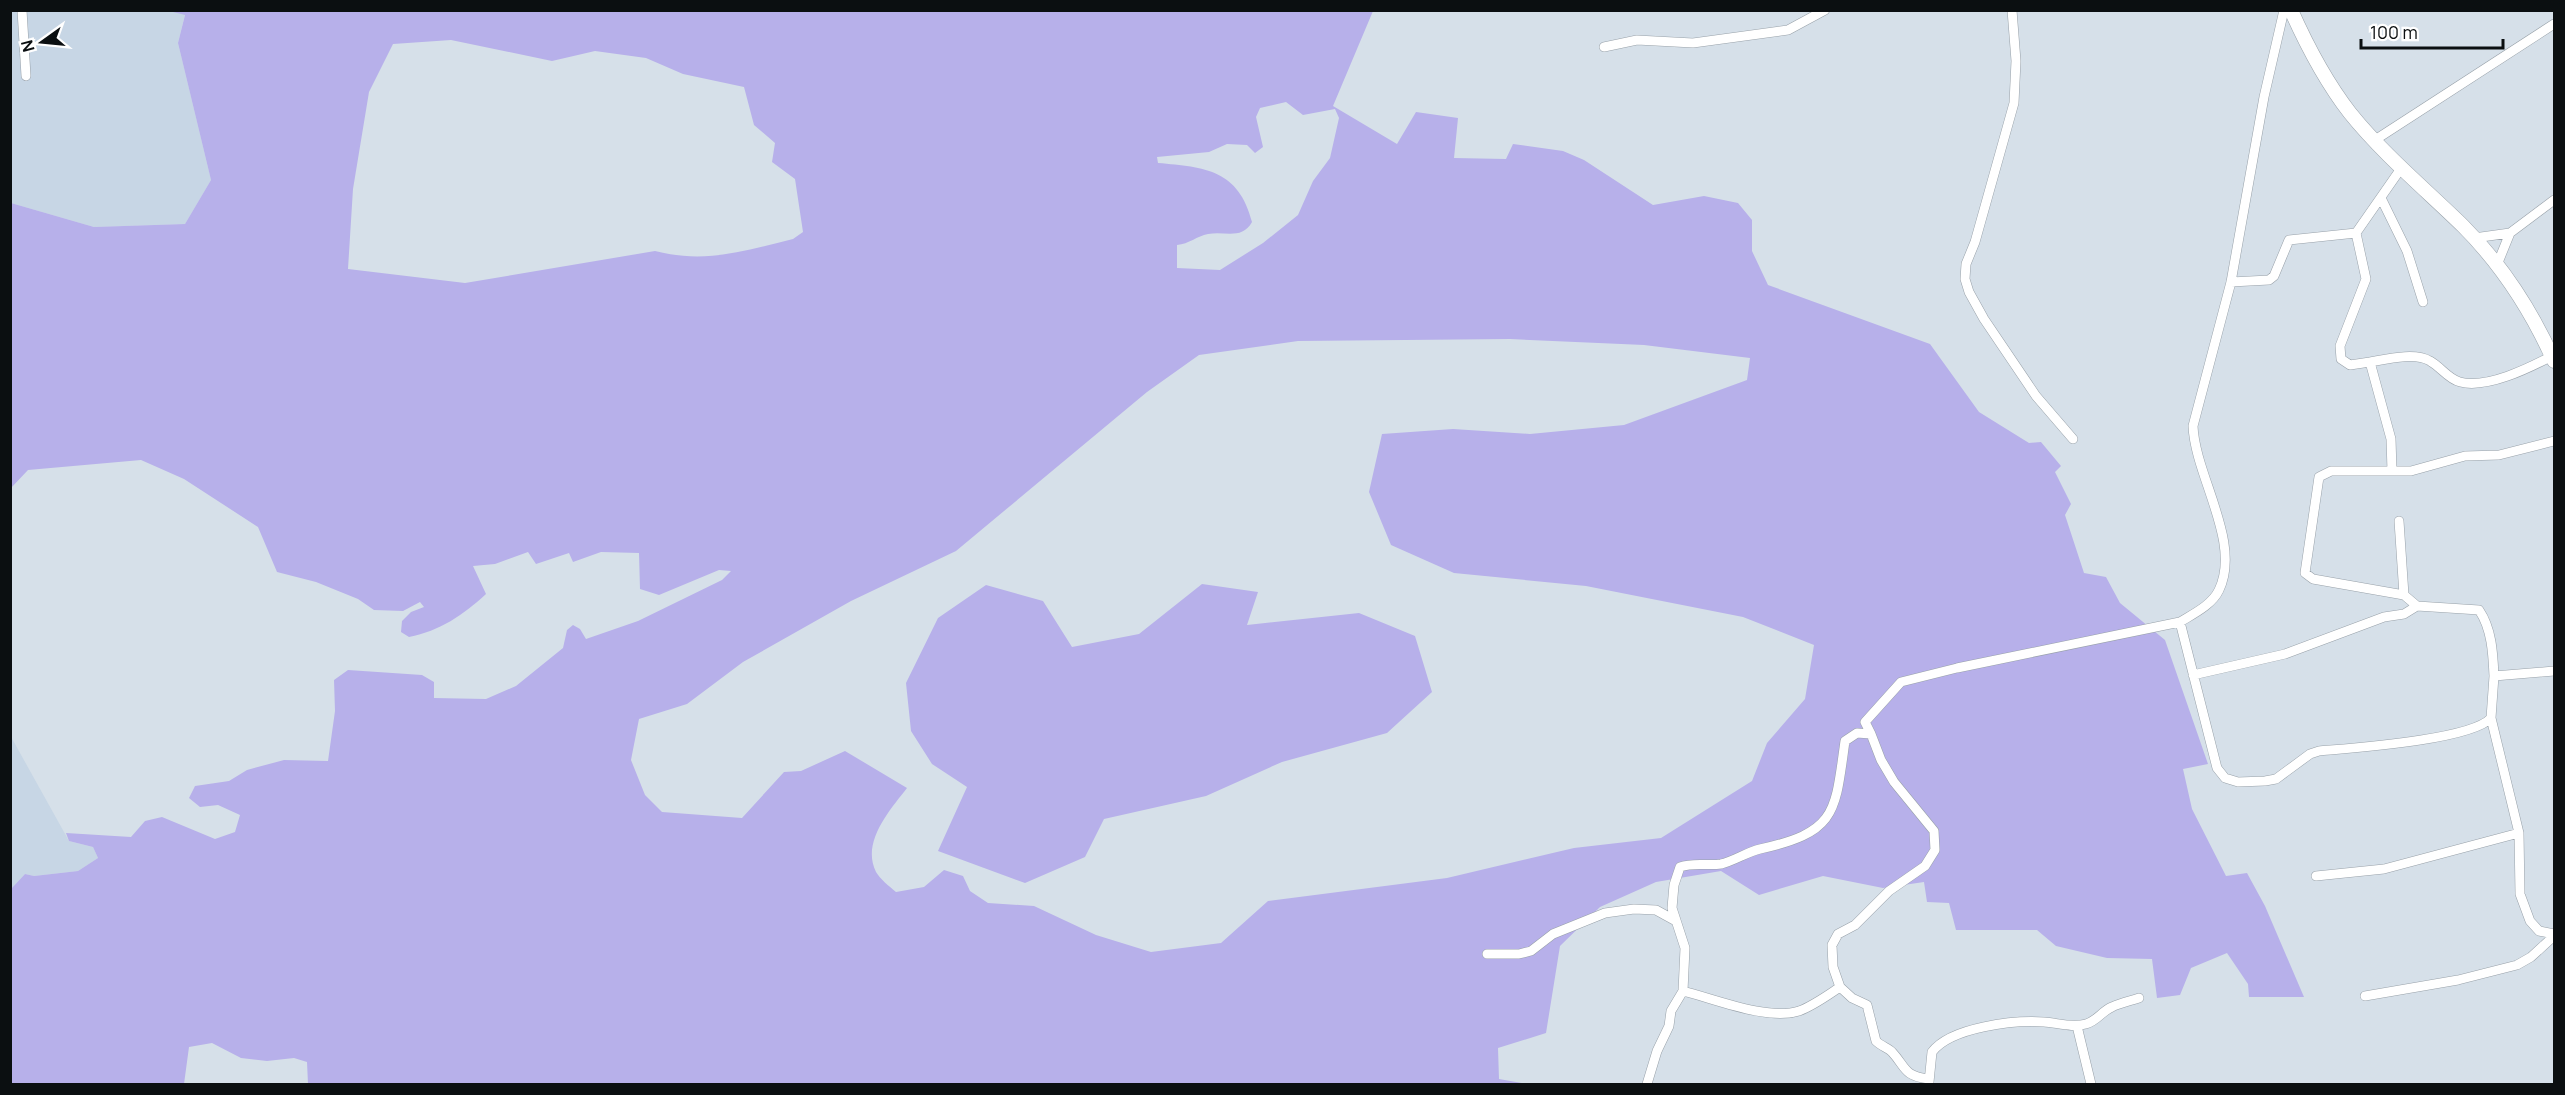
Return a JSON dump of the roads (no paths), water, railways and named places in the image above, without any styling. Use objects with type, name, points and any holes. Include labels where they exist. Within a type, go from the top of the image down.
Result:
[{"type":"street","points":[[22,10],[26,76]]},
{"type":"street","points":[[1604,47],[1637,40],[1693,43],[1788,30],[1825,10]]},
{"type":"street","points":[[2012,10],[2016,61],[2014,103],[1976,242],[1966,264],[1965,279],[1984,319],[2036,396],[2073,439]]},
{"type":"street","points":[[2139,998],[2112,1006],[2097,1019],[2077,1026],[2023,1022],[1971,1031],[1945,1039],[1932,1052],[1929,1082],[1916,1077],[1899,1064],[1891,1051],[1876,1041],[1868,1005],[1852,998],[1840,987],[1833,968],[1832,945],[1838,934],[1855,925],[1889,891],[1925,866],[1935,850],[1934,831],[1894,782],[1881,760],[1865,722],[1901,682],[1957,668],[2180,622],[2207,604],[2219,591],[2226,560],[2215,506],[2194,444],[2193,426],[2231,282],[2264,97],[2284,10]]},
{"type":"street","points":[[2291,10],[2305,42],[2350,113],[2474,238],[2512,284],[2553,358],[2503,378],[2473,383],[2461,383],[2450,378],[2428,359],[2415,357],[2350,365],[2341,359],[2340,346],[2366,279],[2356,232]]},
{"type":"street","points":[[2375,140],[2554,24]]},
{"type":"street","points":[[2231,282],[2269,280],[2274,276],[2289,240],[2356,232],[2402,167]]},
{"type":"street","points":[[2381,198],[2406,251],[2422,302]]},
{"type":"street","points":[[2474,238],[2510,233],[2554,200]]},
{"type":"street","points":[[2497,266],[2510,233]]},
{"type":"street","points":[[2370,362],[2391,439],[2392,471]]},
{"type":"street","points":[[2417,606],[2404,595],[2313,579],[2305,573],[2319,477],[2331,471],[2411,471],[2464,456],[2499,455],[2554,441]]},
{"type":"street","points":[[2399,521],[2404,595]]},
{"type":"street","points":[[2193,675],[2284,654],[2384,617],[2404,614],[2417,606],[2479,610],[2485,618],[2491,643],[2494,676],[2491,718],[2519,833],[2520,894],[2530,921],[2539,931],[2554,935]]},
{"type":"street","points":[[2180,622],[2217,768],[2225,778],[2238,782],[2276,779],[2310,753],[2413,742],[2478,727],[2491,718]]},
{"type":"street","points":[[2494,676],[2554,671]]},
{"type":"street","points":[[1647,1084],[1657,1051],[1669,1026],[1671,1011],[1683,991],[1685,948],[1672,908],[1674,885],[1680,867],[1689,864],[1721,864],[1810,834],[1823,822],[1837,799],[1845,741],[1857,733],[1871,734]]},
{"type":"street","points":[[2316,876],[2384,869],[2519,833]]},
{"type":"street","points":[[1487,954],[1519,954],[1531,951],[1553,934],[1605,913],[1634,909],[1656,910],[1676,921]]},
{"type":"street","points":[[2365,996],[2458,980],[2517,965],[2531,957],[2554,935]]},
{"type":"street","points":[[1683,991],[1749,1009],[1776,1013],[1799,1011],[1840,987]]},
{"type":"street","points":[[2077,1026],[2091,1084]]}]
